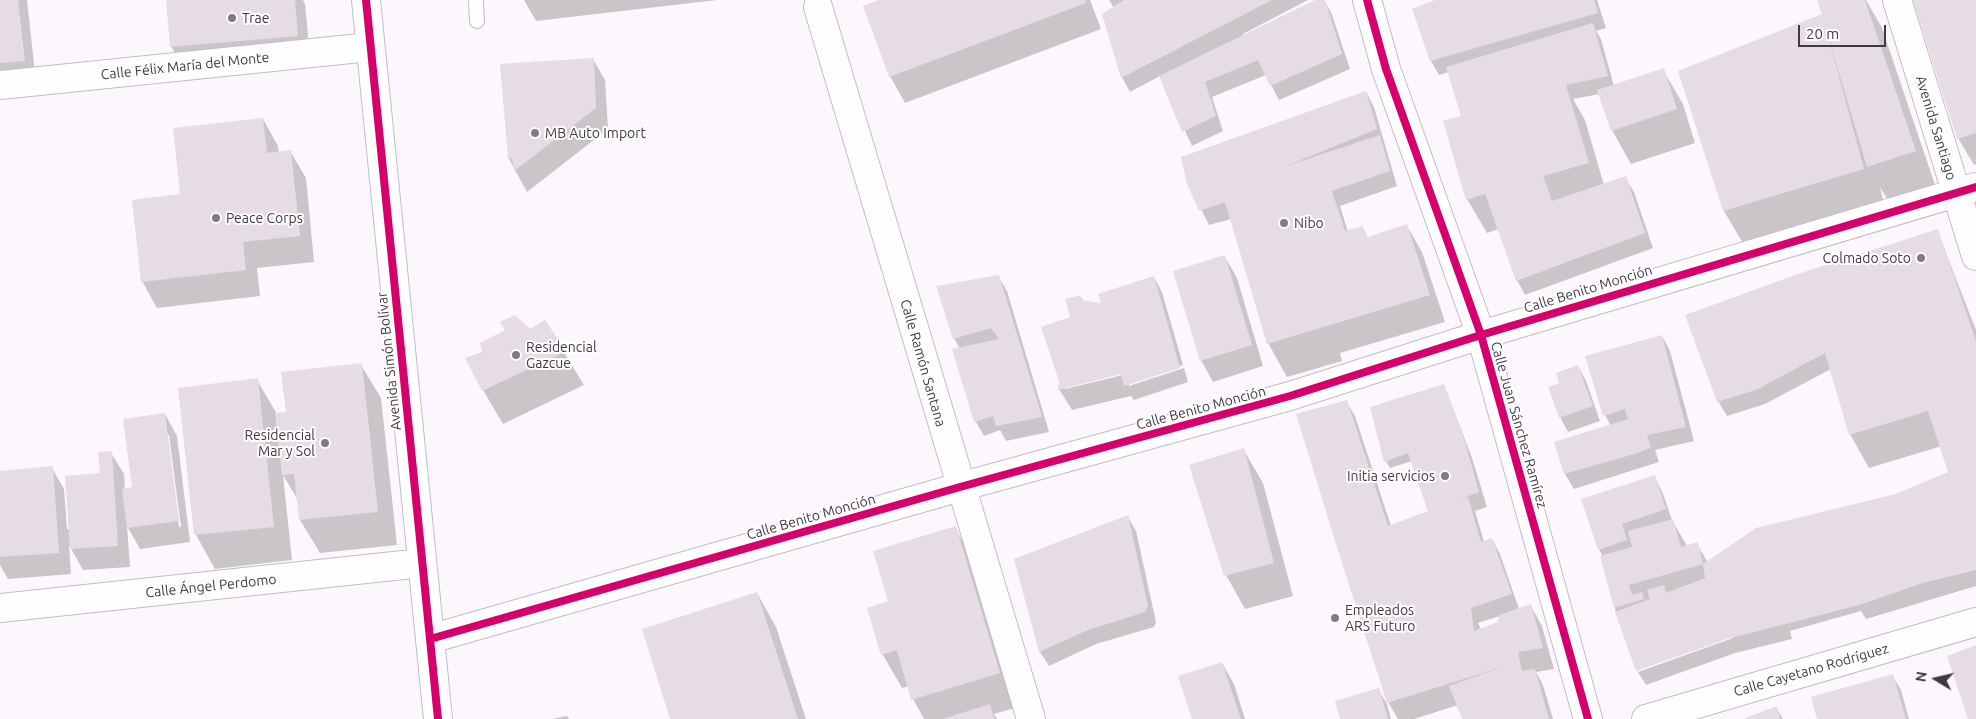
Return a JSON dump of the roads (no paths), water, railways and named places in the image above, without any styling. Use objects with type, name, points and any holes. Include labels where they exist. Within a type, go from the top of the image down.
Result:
[{"type":"street","name":"Avenida Simón Bolívar","points":[[366,0],[438,719]]},
{"type":"street","name":"Calle Juan Sánchez Ramírez","points":[[1367,0],[1386,69],[1481,335],[1588,719]]},
{"type":"street","name":"Avenida Santiago","points":[[1897,0],[1966,190],[1976,256]]},
{"type":"street","name":"Calle Ramón Santana","points":[[818,7],[960,487],[1031,719]]},
{"type":"street","name":"Calle Félix María del Monte","points":[[0,85],[370,47]]},
{"type":"street","name":"Calle Benito Monción","points":[[430,639],[960,487],[1290,396],[1481,335],[1966,190]]},
{"type":"street","name":"Calle Ángel Perdomo","points":[[0,608],[422,563]]},
{"type":"street","name":"Calle Cayetano Rodríguez","points":[[1646,719],[1976,622]]},
{"type":"lane","points":[[476,0],[477,21]]},
{"type":"place","name":"Trae","points":[[232,18]]},
{"type":"place","name":"MB Auto Import","points":[[535,133]]},
{"type":"place","name":"Peace Corps","points":[[216,218]]},
{"type":"place","name":"Nibo","points":[[1284,223]]},
{"type":"place","name":"Colmado Soto","points":[[1921,258]]},
{"type":"place","name":"Residencial Gazcue","points":[[516,355]]},
{"type":"place","name":"Residencial Mar y Sol","points":[[325,443]]},
{"type":"place","name":"Initia servicios","points":[[1445,476]]},
{"type":"place","name":"Empleados ARS Futuro","points":[[1335,618]]}]
